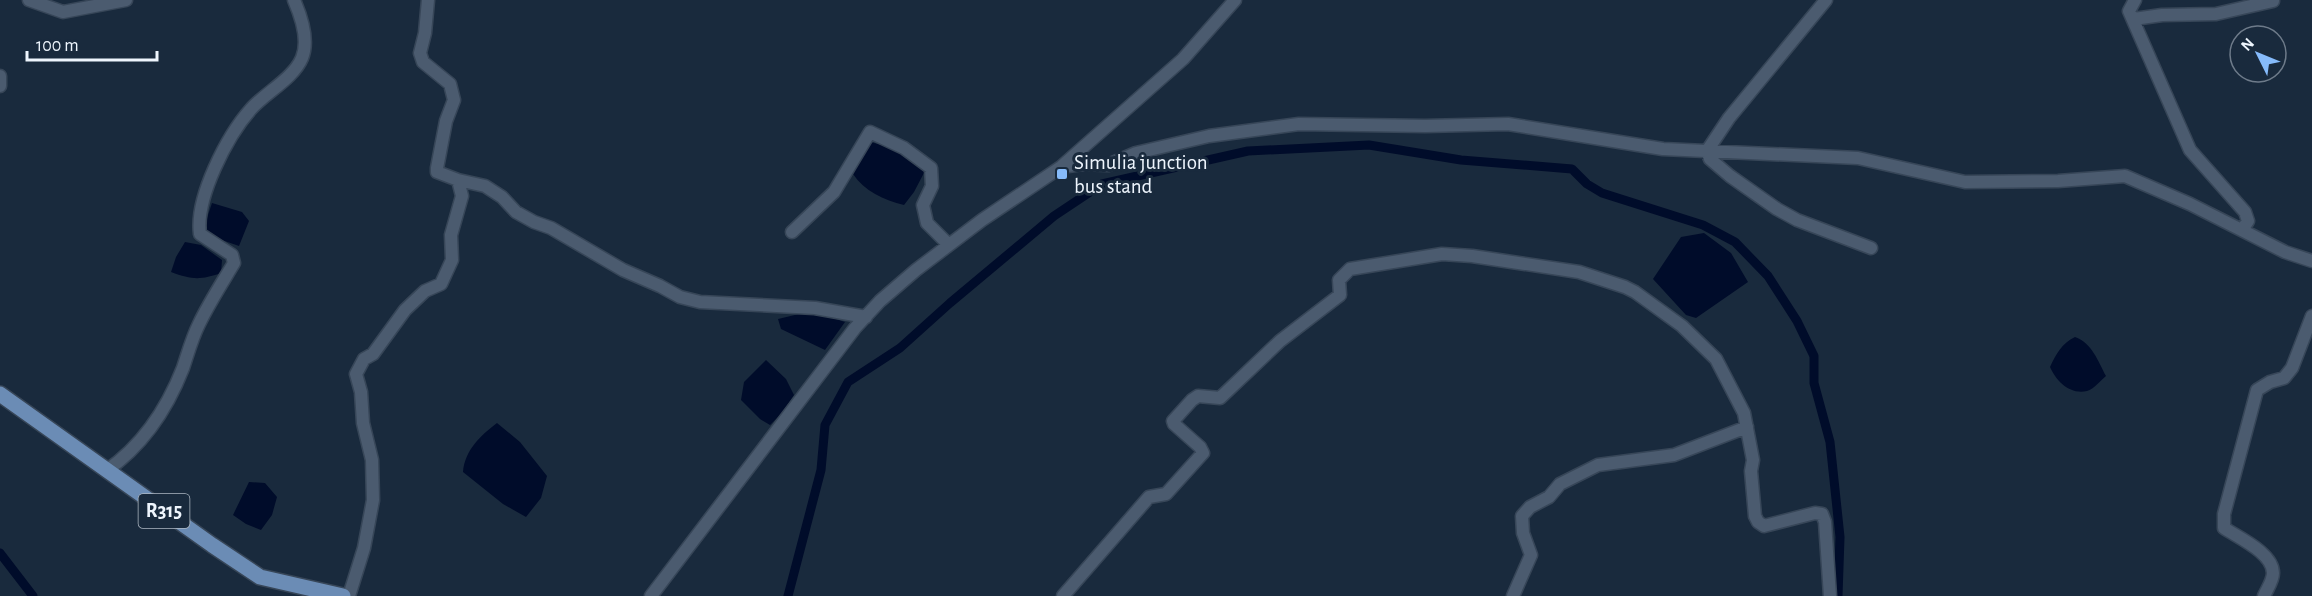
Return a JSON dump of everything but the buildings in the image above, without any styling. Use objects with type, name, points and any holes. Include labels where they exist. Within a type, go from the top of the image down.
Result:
[{"type":"main road","name":"R315","points":[[0,394],[106,471],[260,577],[343,596]]},
{"type":"street","points":[[28,0],[63,12],[126,0]]},
{"type":"street","points":[[106,471],[123,459],[143,439],[160,412],[182,371],[198,325],[234,263],[232,255],[200,234],[203,200],[225,146],[250,109],[297,67],[303,56],[305,43],[294,0]]},
{"type":"street","points":[[428,0],[425,33],[420,53],[423,62],[450,84],[454,100],[446,121],[437,172],[485,186],[502,197],[516,212],[551,228],[622,270],[680,297],[700,302],[826,309],[866,316]]},
{"type":"street","points":[[651,596],[866,316],[916,270],[982,220],[1061,167],[1183,59],[1235,0]]},
{"type":"street","points":[[1707,151],[1729,118],[1826,0]]},
{"type":"street","points":[[2135,0],[2130,8],[2134,19],[2190,150],[2248,216],[2248,221],[2242,230]]},
{"type":"street","points":[[2134,19],[2162,15],[2216,14],[2273,1]]},
{"type":"street","points":[[0,76],[0,86]]},
{"type":"street","points":[[1061,167],[1082,164],[1108,165],[1136,153],[1209,136],[1299,124],[1425,126],[1508,124],[1663,148],[1858,158],[1965,182],[2058,181],[2126,176],[2190,204],[2285,252],[2312,261]]},
{"type":"street","points":[[792,232],[834,192],[870,132],[904,148],[931,168],[932,186],[923,205],[927,223],[949,245]]},
{"type":"street","points":[[1707,151],[1710,159],[1730,176],[1777,210],[1871,248]]},
{"type":"street","points":[[349,596],[364,548],[373,500],[372,460],[363,423],[361,392],[356,374],[364,359],[373,354],[405,310],[425,291],[441,284],[452,260],[451,235],[462,196],[458,180]]},
{"type":"street","points":[[1063,596],[1149,497],[1166,494],[1203,453],[1200,447],[1173,421],[1198,396],[1220,398],[1280,341],[1340,295],[1339,280],[1350,269],[1442,254],[1472,256],[1579,272],[1625,286],[1669,315],[1693,335],[1716,359],[1744,412],[1753,460],[1751,471],[1755,516],[1758,522],[1764,526],[1815,513],[1822,514],[1825,522],[1830,596]]},
{"type":"street","points":[[2264,596],[2273,576],[2271,564],[2262,553],[2224,528],[2224,514],[2257,390],[2270,382],[2284,378],[2292,368],[2312,316]]},
{"type":"street","points":[[1513,596],[1531,555],[1523,533],[1522,516],[1530,507],[1549,497],[1560,484],[1598,465],[1674,455],[1748,427]]},
{"type":"water","points":[[870,142],[900,152],[926,169],[904,205],[875,194],[853,174]]},
{"type":"water","points":[[212,203],[242,212],[249,221],[239,246],[206,232],[205,224]]},
{"type":"water","points":[[1704,233],[1731,253],[1748,282],[1696,318],[1686,315],[1653,279],[1681,237]]},
{"type":"water","points":[[185,242],[201,245],[222,260],[221,273],[196,278],[171,272],[176,257]]},
{"type":"water","points":[[799,314],[824,315],[845,322],[825,350],[781,329],[778,319]]},
{"type":"water","points":[[2075,337],[2090,348],[2106,376],[2095,386],[2081,392],[2064,386],[2050,367],[2060,349]]},
{"type":"water","points":[[766,360],[786,379],[794,395],[782,413],[770,425],[760,419],[741,400],[744,382]]},
{"type":"water","points":[[497,423],[520,442],[547,476],[541,498],[526,517],[503,504],[463,472],[464,464],[474,444]]},
{"type":"water","points":[[249,482],[265,483],[277,497],[272,515],[261,530],[233,515]]},
{"type":"waterway","points":[[788,596],[821,470],[825,425],[848,382],[900,348],[1054,216],[1102,184],[1248,151],[1369,145],[1461,160],[1572,169],[1587,184],[1602,193],[1703,225],[1735,242],[1768,276],[1797,321],[1814,356],[1814,383],[1830,442],[1840,537],[1838,596]]},
{"type":"waterway","points":[[0,553],[33,596]]},
{"type":"place","name":"Simulia junction bus stand","points":[[1062,174]]}]
